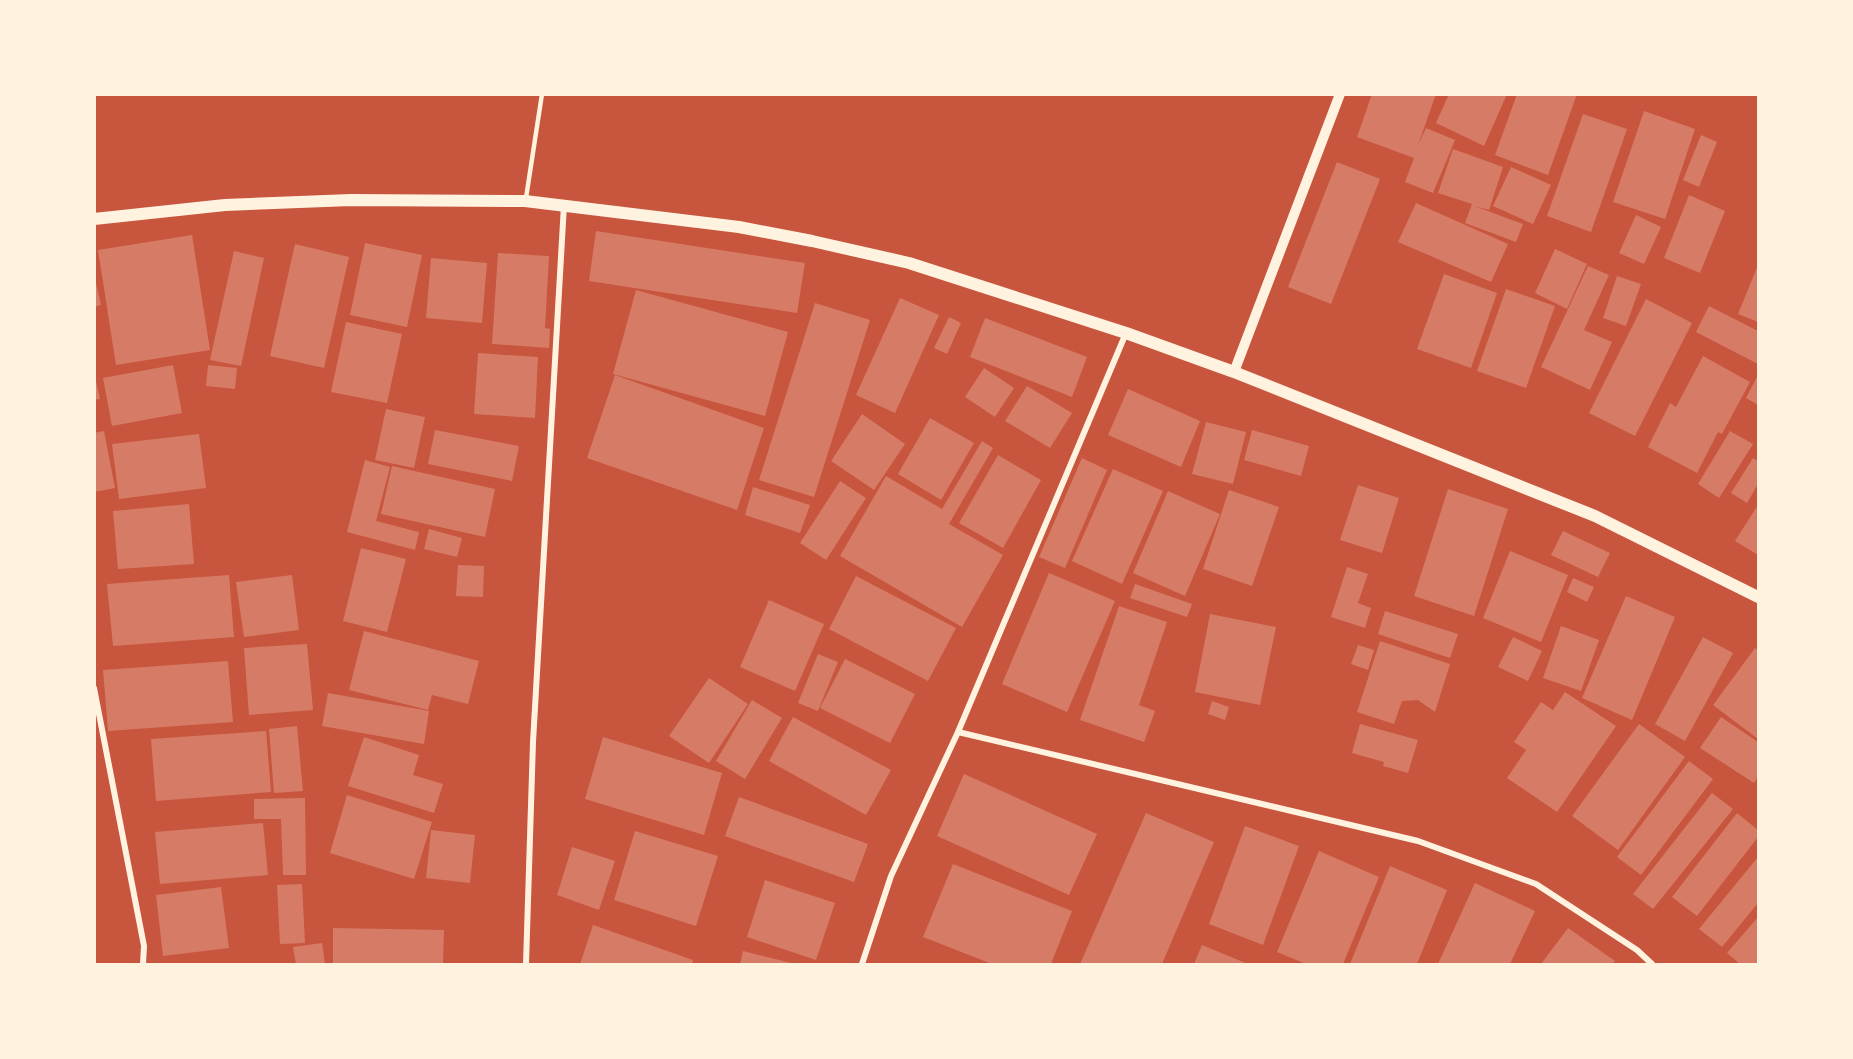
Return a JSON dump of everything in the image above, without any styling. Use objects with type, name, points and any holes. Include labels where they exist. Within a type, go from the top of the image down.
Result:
[{"type":"main road","points":[[94,219],[225,206],[339,200],[525,201],[739,227],[823,244],[909,264],[1126,333],[1234,372],[1595,516],[1758,597]]},
{"type":"street","points":[[1234,372],[1340,94]]},
{"type":"street","points":[[526,964],[533,742],[564,205]]},
{"type":"street","points":[[862,964],[891,876],[958,732],[1126,333]]},
{"type":"street","points":[[94,688],[144,946],[143,964]]},
{"type":"street","points":[[958,732],[1418,841],[1536,884],[1637,950],[1652,964]]},
{"type":"lane","points":[[525,201],[542,94]]},
{"type":"building","points":[[1372,94],[1436,94],[1418,145],[1426,128],[1455,140],[1433,193],[1405,182],[1414,158],[1357,137]]},
{"type":"building","points":[[1449,94],[1507,94],[1484,146],[1436,123]]},
{"type":"building","points":[[1517,94],[1577,94],[1548,175],[1495,155]]},
{"type":"building","points":[[1644,111],[1695,129],[1665,219],[1613,202]]},
{"type":"building","points":[[1583,114],[1627,129],[1591,232],[1547,216]]},
{"type":"building","points":[[1701,135],[1717,142],[1699,187],[1683,180]]},
{"type":"building","points":[[1453,149],[1503,167],[1489,210],[1474,206],[1523,224],[1516,242],[1465,223],[1472,204],[1438,193]]},
{"type":"building","points":[[1337,162],[1380,179],[1331,304],[1288,287]]},
{"type":"building","points":[[1511,167],[1551,185],[1533,224],[1493,206]]},
{"type":"building","points":[[1689,195],[1725,211],[1700,273],[1664,258]]},
{"type":"building","points":[[1416,203],[1508,244],[1491,282],[1398,242]]},
{"type":"building","points":[[1636,215],[1661,227],[1644,264],[1619,253]]},
{"type":"building","points":[[596,231],[805,263],[797,313],[589,281]]},
{"type":"building","points":[[192,235],[210,350],[116,365],[98,250]]},
{"type":"building","points":[[365,243],[422,255],[407,327],[350,315]]},
{"type":"building","points":[[295,244],[349,257],[324,368],[270,356]]},
{"type":"building","points":[[1555,249],[1587,264],[1567,309],[1535,293]]},
{"type":"building","points":[[234,251],[264,258],[241,366],[210,360]]},
{"type":"building","points":[[498,253],[549,256],[545,328],[550,329],[549,348],[492,344]]},
{"type":"building","points":[[431,258],[487,263],[482,323],[426,318]]},
{"type":"building","points":[[1758,265],[1758,322],[1738,314]]},
{"type":"building","points":[[1588,266],[1609,275],[1584,330],[1612,342],[1590,390],[1541,367]]},
{"type":"building","points":[[1444,274],[1497,293],[1471,368],[1417,349]]},
{"type":"building","points":[[94,275],[101,305],[94,307]]},
{"type":"building","points":[[1617,276],[1641,284],[1626,326],[1603,318]]},
{"type":"building","points":[[1506,289],[1555,306],[1526,388],[1477,371]]},
{"type":"building","points":[[636,290],[788,332],[765,416],[613,374]]},
{"type":"building","points":[[900,298],[939,315],[895,413],[856,395]]},
{"type":"building","points":[[1646,299],[1692,323],[1635,436],[1589,413]]},
{"type":"building","points":[[815,303],[870,320],[814,497],[759,480]]},
{"type":"building","points":[[1709,306],[1758,331],[1758,364],[1696,332]]},
{"type":"building","points":[[949,317],[961,323],[947,354],[934,348]]},
{"type":"building","points":[[985,318],[1087,357],[1072,397],[970,357]]},
{"type":"building","points":[[346,322],[402,334],[387,403],[331,392]]},
{"type":"building","points":[[478,353],[538,357],[535,418],[474,414]]},
{"type":"building","points":[[1703,356],[1750,382],[1722,434],[1718,432],[1697,473],[1648,447],[1670,403],[1676,407]]},
{"type":"building","points":[[173,365],[182,413],[112,426],[103,378]]},
{"type":"building","points":[[208,365],[237,368],[235,389],[206,386]]},
{"type":"building","points":[[984,368],[1014,388],[995,417],[965,397]]},
{"type":"building","points":[[94,372],[100,399],[94,400]]},
{"type":"building","points":[[615,375],[764,428],[737,510],[587,458]]},
{"type":"building","points":[[1758,375],[1758,405],[1746,398]]},
{"type":"building","points":[[1027,386],[1072,413],[1050,448],[1005,421]]},
{"type":"building","points":[[1128,389],[1200,421],[1181,467],[1108,435]]},
{"type":"building","points":[[386,409],[425,417],[414,468],[375,460]]},
{"type":"building","points":[[862,414],[905,444],[874,490],[831,461]]},
{"type":"building","points":[[930,418],[974,443],[941,500],[898,474]]},
{"type":"building","points":[[1206,422],[1246,432],[1233,484],[1192,474]]},
{"type":"building","points":[[435,430],[519,446],[512,481],[428,464]]},
{"type":"building","points":[[1252,430],[1309,446],[1301,476],[1244,460]]},
{"type":"building","points":[[104,431],[115,488],[94,492],[94,433]]},
{"type":"building","points":[[1730,431],[1753,444],[1719,498],[1698,484]]},
{"type":"building","points":[[199,434],[206,488],[119,499],[112,444]]},
{"type":"building","points":[[982,441],[993,448],[949,524],[1003,555],[962,627],[840,556],[886,476],[942,509]]},
{"type":"building","points":[[998,455],[1041,480],[1003,548],[959,523]]},
{"type":"building","points":[[1082,458],[1107,470],[1065,568],[1039,557]]},
{"type":"building","points":[[1753,458],[1758,461],[1758,484],[1747,503],[1731,493]]},
{"type":"building","points":[[365,460],[390,467],[376,521],[419,532],[415,550],[347,532]]},
{"type":"building","points":[[392,466],[495,489],[485,537],[381,514]]},
{"type":"building","points":[[1113,469],[1163,491],[1122,584],[1072,561]]},
{"type":"building","points":[[840,481],[866,498],[826,560],[800,543]]},
{"type":"building","points":[[1358,485],[1399,498],[1382,553],[1340,540]]},
{"type":"building","points":[[753,487],[810,505],[800,533],[745,515]]},
{"type":"building","points":[[1448,489],[1508,509],[1474,616],[1414,596]]},
{"type":"building","points":[[1229,490],[1279,507],[1252,586],[1203,569]]},
{"type":"building","points":[[1168,491],[1220,514],[1185,596],[1133,573]]},
{"type":"building","points":[[189,504],[194,564],[118,569],[113,511]]},
{"type":"building","points":[[1756,508],[1758,509],[1758,555],[1735,541]]},
{"type":"building","points":[[429,529],[462,538],[457,557],[424,549]]},
{"type":"building","points":[[1563,531],[1610,553],[1598,577],[1551,555]]},
{"type":"building","points":[[361,548],[406,559],[387,632],[343,621]]},
{"type":"building","points":[[1510,551],[1568,575],[1541,642],[1483,618]]},
{"type":"building","points":[[458,565],[484,566],[483,597],[456,596]]},
{"type":"building","points":[[1347,567],[1368,574],[1358,603],[1371,608],[1365,628],[1331,617]]},
{"type":"building","points":[[1049,573],[1115,601],[1067,712],[1002,684]]},
{"type":"building","points":[[229,575],[234,637],[113,646],[107,584]]},
{"type":"building","points":[[292,575],[299,630],[244,637],[236,582]]},
{"type":"building","points":[[856,576],[956,628],[928,681],[829,629]]},
{"type":"building","points":[[1573,578],[1594,587],[1587,602],[1567,592]]},
{"type":"building","points":[[1135,584],[1192,604],[1187,617],[1130,598]]},
{"type":"building","points":[[1626,596],[1675,617],[1632,720],[1582,698]]},
{"type":"building","points":[[769,600],[824,624],[795,691],[740,667]]},
{"type":"building","points":[[1119,606],[1167,622],[1139,705],[1155,711],[1144,742],[1080,720]]},
{"type":"building","points":[[1385,611],[1458,634],[1450,658],[1378,634]]},
{"type":"building","points":[[1210,614],[1276,627],[1260,705],[1195,692]]},
{"type":"building","points":[[1561,626],[1599,640],[1581,691],[1543,678]]},
{"type":"building","points":[[364,631],[479,661],[468,704],[432,695],[428,710],[349,690]]},
{"type":"building","points":[[1513,637],[1542,651],[1528,681],[1498,667]]},
{"type":"building","points":[[1703,637],[1733,653],[1685,741],[1655,724]]},
{"type":"building","points":[[1380,641],[1450,664],[1435,712],[1418,700],[1402,701],[1394,724],[1357,712]]},
{"type":"building","points":[[307,644],[313,710],[249,715],[244,648]]},
{"type":"building","points":[[1358,645],[1374,650],[1368,670],[1351,664]]},
{"type":"building","points":[[1755,648],[1758,651],[1758,739],[1713,705]]},
{"type":"building","points":[[818,654],[838,662],[818,711],[798,703]]},
{"type":"building","points":[[845,659],[915,694],[890,743],[820,708]]},
{"type":"building","points":[[228,661],[233,722],[108,731],[103,670]]},
{"type":"building","points":[[709,678],[748,704],[709,763],[669,736]]},
{"type":"building","points":[[1565,692],[1616,726],[1557,812],[1507,778],[1526,750],[1514,742],[1541,702],[1553,710]]},
{"type":"building","points":[[328,693],[429,711],[424,744],[322,726]]},
{"type":"building","points":[[752,700],[782,718],[745,779],[716,761]]},
{"type":"building","points":[[1212,701],[1229,707],[1225,720],[1208,714]]},
{"type":"building","points":[[793,717],[891,770],[866,815],[769,761]]},
{"type":"building","points":[[1721,717],[1758,742],[1758,776],[1754,783],[1700,748]]},
{"type":"building","points":[[1360,724],[1418,740],[1408,773],[1383,766],[1384,762],[1352,753]]},
{"type":"building","points":[[1639,724],[1685,757],[1618,850],[1572,816]]},
{"type":"building","points":[[297,726],[303,791],[274,793],[269,729]]},
{"type":"building","points":[[266,731],[271,792],[156,801],[151,739]]},
{"type":"building","points":[[364,737],[419,755],[413,775],[443,784],[434,813],[348,786]]},
{"type":"building","points":[[603,737],[722,773],[704,835],[585,799]]},
{"type":"building","points":[[1689,761],[1713,779],[1641,875],[1617,857]]},
{"type":"building","points":[[964,774],[1097,834],[1069,895],[937,836]]},
{"type":"building","points":[[1712,793],[1733,809],[1653,909],[1633,894]]},
{"type":"building","points":[[347,795],[432,822],[414,879],[330,853]]},
{"type":"building","points":[[739,797],[868,844],[854,882],[725,836]]},
{"type":"building","points":[[305,798],[306,875],[283,875],[281,819],[254,819],[254,799]]},
{"type":"building","points":[[1146,813],[1214,842],[1162,964],[1080,964]]},
{"type":"building","points":[[1737,813],[1758,830],[1758,837],[1697,916],[1672,897]]},
{"type":"building","points":[[263,823],[268,875],[160,884],[155,832]]},
{"type":"building","points":[[1245,826],[1299,846],[1263,945],[1209,924]]},
{"type":"building","points":[[431,830],[475,835],[470,883],[426,878]]},
{"type":"building","points":[[635,831],[718,856],[696,926],[614,900]]},
{"type":"building","points":[[572,847],[615,861],[599,910],[557,895]]},
{"type":"building","points":[[1319,851],[1379,877],[1343,964],[1306,964],[1277,952]]},
{"type":"building","points":[[1758,857],[1758,903],[1722,947],[1699,929]]},
{"type":"building","points":[[953,864],[1072,911],[1051,964],[992,964],[923,937]]},
{"type":"building","points":[[1390,866],[1447,890],[1417,964],[1350,964]]},
{"type":"building","points":[[765,880],[835,903],[816,960],[747,937]]},
{"type":"building","points":[[1475,883],[1535,911],[1510,964],[1438,964]]},
{"type":"building","points":[[302,884],[305,943],[280,944],[277,885]]},
{"type":"building","points":[[221,887],[229,948],[163,956],[156,895]]},
{"type":"building","points":[[1758,917],[1758,964],[1740,964],[1727,953]]},
{"type":"building","points":[[593,925],[693,960],[692,964],[580,964]]},
{"type":"building","points":[[333,928],[444,930],[443,964],[333,964]]},
{"type":"building","points":[[1568,928],[1615,961],[1612,964],[1541,964]]},
{"type":"building","points":[[322,943],[325,964],[296,964],[293,947]]},
{"type":"building","points":[[1202,945],[1248,964],[1194,964]]},
{"type":"building","points":[[743,951],[795,964],[740,964]]}]
